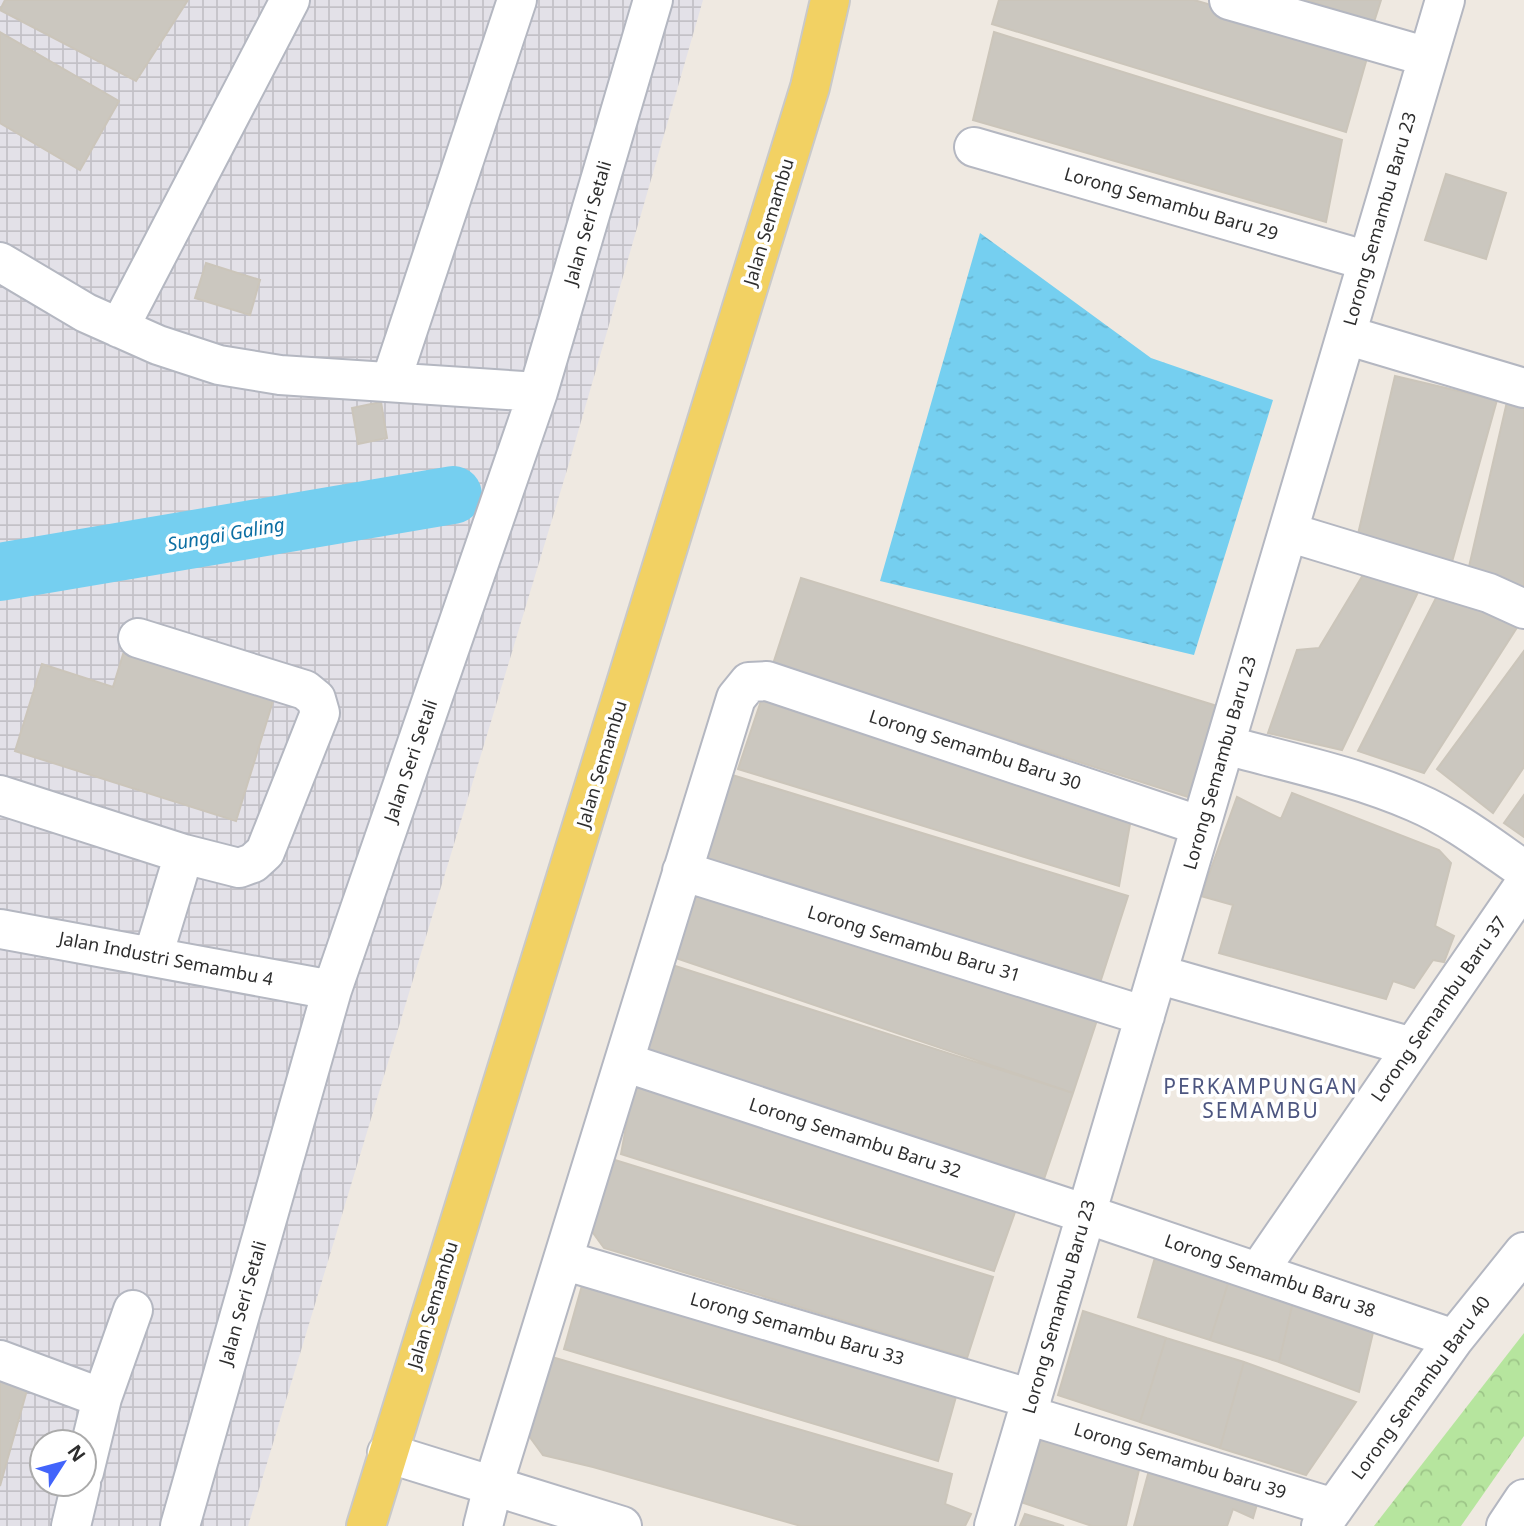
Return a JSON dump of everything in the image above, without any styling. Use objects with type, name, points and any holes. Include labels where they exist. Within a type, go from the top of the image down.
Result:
[{"type":"main road","name":"Jalan Semambu","points":[[366,1526],[810,87],[830,0]]},
{"type":"street","points":[[119,328],[290,0]]},
{"type":"street","points":[[391,381],[517,0]]},
{"type":"street","name":"Jalan Seri Setali","points":[[180,1526],[332,990],[538,392],[653,0]]},
{"type":"street","points":[[1229,0],[1428,57]]},
{"type":"street","name":"Lorong Semambu Baru 23","points":[[994,1526],[1445,0]]},
{"type":"street","name":"Lorong Semambu Baru 29","points":[[974,146],[1368,261]]},
{"type":"street","points":[[0,262],[86,313],[158,345],[219,365],[280,375],[538,392]]},
{"type":"street","points":[[1346,335],[1524,388]]},
{"type":"street","points":[[1288,532],[1489,593],[1524,609]]},
{"type":"street","points":[[0,795],[184,854],[239,868],[253,863],[265,852],[320,713],[316,699],[305,690],[138,638]]},
{"type":"street","name":"Lorong Semambu Baru 30","points":[[682,871],[736,698],[749,682],[767,681],[1201,825]]},
{"type":"street","points":[[1225,745],[1372,786],[1416,802],[1457,823],[1524,870]]},
{"type":"street","points":[[153,956],[184,854]]},
{"type":"street","points":[[483,1526],[682,871]]},
{"type":"street","name":"Lorong Semambu Baru 31","points":[[682,871],[1145,1016]]},
{"type":"street","name":"Lorong Semambu Baru 37","points":[[1258,1272],[1524,885]]},
{"type":"street","name":"Jalan Industri Semambu 4","points":[[0,929],[332,990]]},
{"type":"street","points":[[1157,974],[1412,1047]]},
{"type":"street","name":"Lorong Semambu Baru 32","points":[[624,1062],[1086,1214]]},
{"type":"street","name":"Lorong Semambu Baru 38","points":[[1086,1214],[1454,1339]]},
{"type":"street","name":"Lorong Semambu Baru 40","points":[[1327,1517],[1454,1339],[1524,1252]]},
{"type":"street","name":"Lorong Semambu Baru 33","points":[[563,1260],[1029,1407]]},
{"type":"street","points":[[95,1428],[102,1398],[133,1310]]},
{"type":"street","points":[[0,1360],[102,1398]]},
{"type":"street","name":"Lorong Semambu baru 39","points":[[1029,1407],[1327,1517]]},
{"type":"street","points":[[387,1453],[622,1526]]},
{"type":"street","points":[[71,1526],[78,1498]]},
{"type":"street","points":[[1506,1526],[1524,1499]]},
{"type":"shaded area","points":[[0,0],[703,0],[567,470],[248,1526],[0,1526]]},
{"type":"green space","points":[[1524,1333],[1524,1436],[1461,1526],[1374,1526]]},
{"type":"water","points":[[980,233],[1151,358],[1273,400],[1194,655],[880,581]]},
{"type":"building","points":[[5,0],[188,0],[136,81],[0,10]]},
{"type":"building","points":[[999,0],[1194,0],[1369,51],[1346,132],[992,24]]},
{"type":"building","points":[[1306,0],[1381,0],[1374,22]]},
{"type":"building","points":[[0,32],[119,101],[80,170],[0,123]]},
{"type":"building","points":[[994,32],[1342,140],[1326,222],[973,120]]},
{"type":"building","points":[[1446,174],[1506,193],[1486,259],[1425,240]]},
{"type":"building","points":[[206,263],[260,280],[250,315],[195,298]]},
{"type":"building","points":[[1395,376],[1497,400],[1450,569],[1355,547]]},
{"type":"building","points":[[1509,393],[1524,398],[1524,592],[1468,571]]},
{"type":"building","points":[[381,402],[387,438],[358,444],[352,408]]},
{"type":"building","points":[[1363,575],[1418,592],[1342,750],[1268,733],[1297,650],[1319,648]]},
{"type":"building","points":[[801,578],[1217,706],[1188,797],[773,664]]},
{"type":"building","points":[[1438,594],[1518,626],[1424,773],[1358,751]]},
{"type":"building","points":[[128,638],[278,685],[236,821],[15,751],[42,664],[113,687]]},
{"type":"building","points":[[1524,651],[1524,767],[1493,813],[1437,769]]},
{"type":"building","points":[[763,695],[1132,813],[1119,886],[738,769]]},
{"type":"building","points":[[729,774],[1128,896],[1099,986],[703,866]]},
{"type":"building","points":[[1292,793],[1439,850],[1451,863],[1435,926],[1454,936],[1444,962],[1433,960],[1414,988],[1393,981],[1386,999],[1219,953],[1233,905],[1201,896],[1237,797],[1281,819]]},
{"type":"building","points":[[1524,795],[1524,837],[1504,823]]},
{"type":"building","points":[[693,884],[1100,1011],[1073,1093],[673,957]]},
{"type":"building","points":[[669,964],[1073,1093],[1044,1179],[640,1050]]},
{"type":"building","points":[[636,1073],[1019,1201],[994,1271],[621,1154]]},
{"type":"building","points":[[602,1156],[993,1277],[967,1358],[604,1248],[583,1219]]},
{"type":"building","points":[[1158,1247],[1231,1274],[1210,1340],[1138,1317]]},
{"type":"building","points":[[1231,1274],[1295,1293],[1279,1362],[1210,1340]]},
{"type":"building","points":[[585,1275],[959,1386],[938,1461],[564,1349]]},
{"type":"building","points":[[1295,1293],[1376,1320],[1359,1392],[1279,1362]]},
{"type":"building","points":[[1083,1311],[1166,1338],[1140,1422],[1058,1395]]},
{"type":"building","points":[[1166,1338],[1244,1362],[1220,1448],[1140,1422]]},
{"type":"building","points":[[545,1355],[952,1474],[945,1504],[971,1514],[965,1526],[801,1526],[543,1455],[524,1429]]},
{"type":"building","points":[[1244,1362],[1356,1402],[1306,1475],[1220,1448]]},
{"type":"building","points":[[0,1374],[29,1383],[0,1486]]},
{"type":"building","points":[[1067,1434],[1142,1457],[1126,1526],[1092,1526],[1021,1502],[1040,1441]]},
{"type":"building","points":[[1151,1463],[1260,1494],[1253,1518],[1233,1509],[1227,1526],[1134,1526]]},
{"type":"building","points":[[1025,1514],[1064,1526],[1020,1526]]},
{"type":"waterway","name":"Sungai Galing","points":[[0,572],[453,495]]},
{"type":"district","name":"PERKAMPUNGAN SEMAMBU","points":[[1261,1099]]}]
